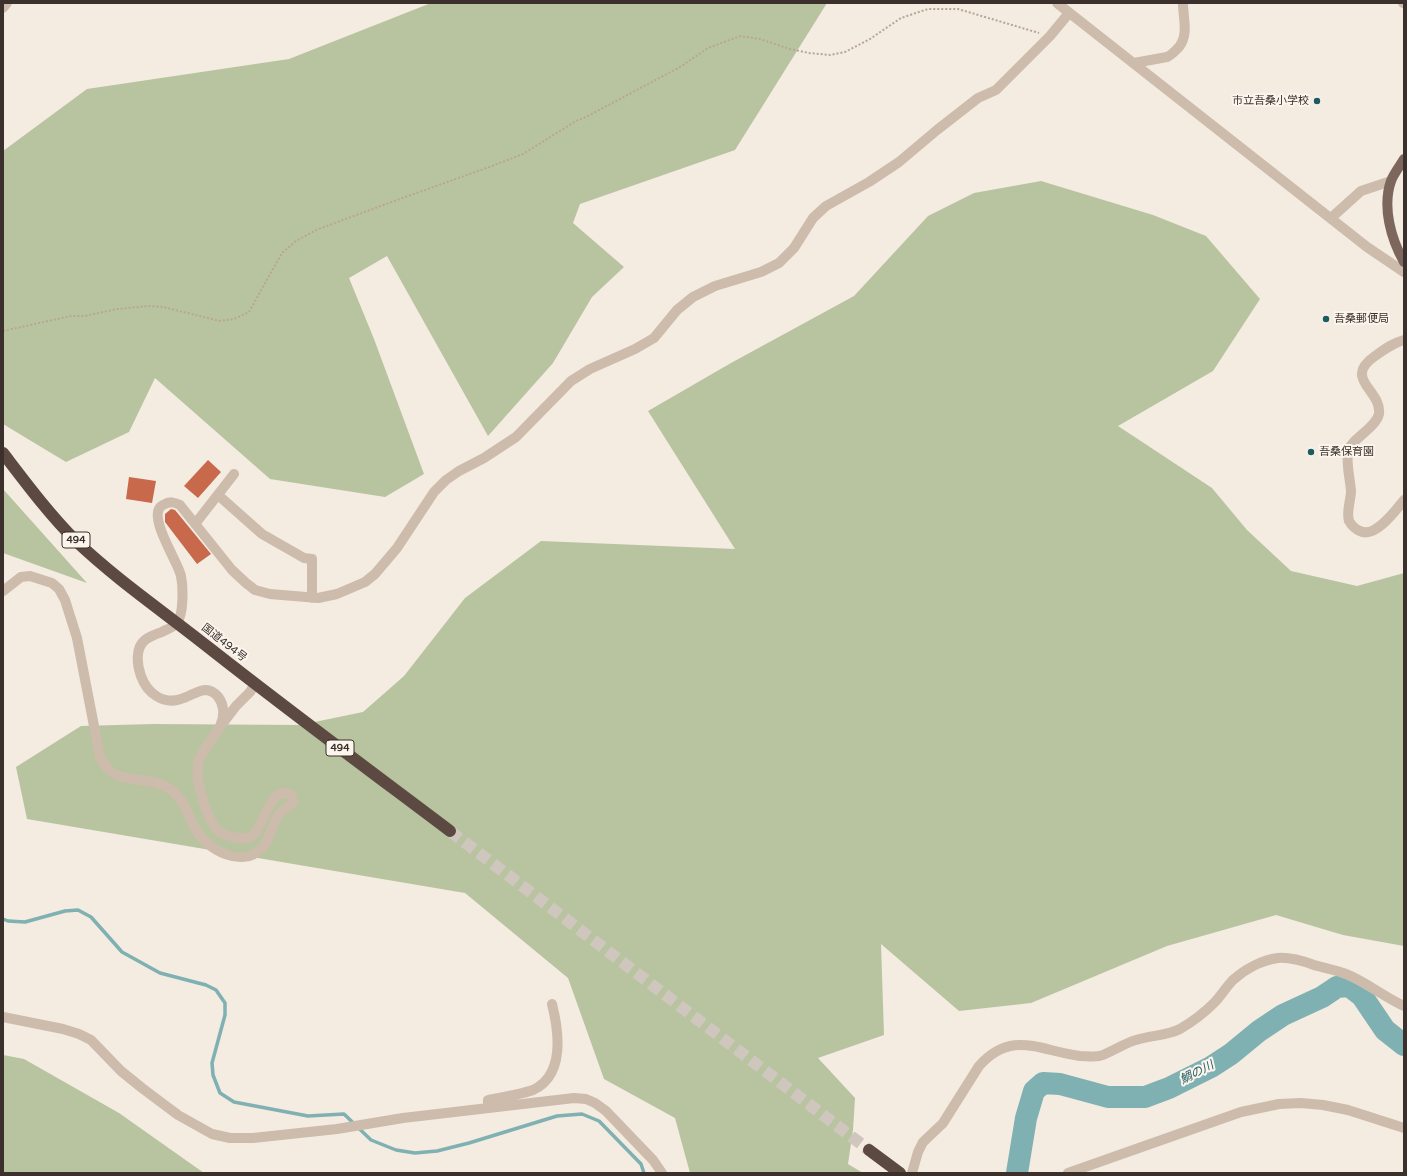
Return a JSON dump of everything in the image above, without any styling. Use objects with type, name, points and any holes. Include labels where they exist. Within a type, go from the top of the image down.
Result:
[{"type":"highway","name":"国道494号","points":[[3,453],[33,492],[76,540],[102,565],[450,831]]},
{"type":"highway","points":[[873,1153],[900,1173]]},
{"type":"main road","points":[[1404,159],[1391,181],[1388,204],[1390,225],[1395,246],[1404,262]]},
{"type":"street","points":[[3,8],[7,3]]},
{"type":"street","points":[[1057,3],[1367,247],[1404,272]]},
{"type":"street","points":[[1134,63],[1167,57],[1176,50],[1184,37],[1185,30],[1182,3]]},
{"type":"street","points":[[223,723],[224,709],[217,695],[206,690],[172,701],[163,700],[150,692],[141,676],[138,663],[138,651],[140,645],[146,639],[173,627],[178,622],[182,607],[182,582],[180,571],[159,525],[157,517],[160,506],[174,502],[180,505],[232,570],[255,590],[270,594],[318,598],[337,594],[365,582],[375,574],[397,548],[434,492],[446,480],[516,437],[572,381],[590,369],[635,349],[654,338],[677,310],[693,297],[715,286],[761,272],[779,263],[794,248],[813,218],[826,206],[869,182],[899,162],[978,98],[996,90],[1050,36],[1069,13]]},
{"type":"street","points":[[1331,218],[1361,191],[1391,181]]},
{"type":"street","points":[[1404,340],[1394,343],[1366,362],[1363,368],[1363,379],[1377,403],[1379,414],[1374,422],[1359,438],[1352,443],[1348,450],[1351,493],[1349,520],[1354,528],[1363,533],[1373,531],[1382,524],[1404,500]]},
{"type":"street","points":[[195,524],[234,474]]},
{"type":"street","points":[[218,495],[262,534],[304,558],[312,559],[312,598]]},
{"type":"street","points":[[3,591],[21,577],[30,576],[52,583],[59,589],[65,600],[77,638],[100,757],[103,765],[110,772],[125,779],[153,781],[172,790],[180,799],[196,831],[209,846],[220,852],[237,856],[247,856],[262,849],[280,814],[292,802],[291,795],[286,792],[281,793],[275,798],[266,811],[260,827],[254,834],[248,838],[231,837],[220,831],[212,823],[199,787],[198,764],[203,751],[223,723],[256,684]]},
{"type":"street","points":[[912,1173],[922,1142],[943,1122],[986,1057],[995,1051],[1006,1047],[1020,1044],[1032,1045],[1072,1055],[1099,1056],[1136,1040],[1165,1034],[1179,1029],[1195,1019],[1214,1003],[1233,980],[1252,966],[1267,960],[1280,958],[1298,960],[1346,974],[1388,999],[1404,1006]]},
{"type":"street","points":[[488,1108],[488,1100],[532,1090],[544,1083],[554,1069],[557,1052],[555,1018],[552,1004]]},
{"type":"street","points":[[3,1017],[63,1029],[91,1040],[132,1080],[178,1115],[212,1134],[230,1138],[253,1138],[488,1108],[574,1098],[586,1099],[606,1111],[653,1160],[662,1173]]},
{"type":"street","points":[[1068,1173],[1241,1112],[1279,1104],[1301,1103],[1323,1105],[1348,1110],[1404,1128]]},
{"type":"path","points":[[3,331],[71,316],[85,316],[117,309],[150,306],[220,321],[234,319],[249,312],[282,253],[296,241],[316,230],[523,154],[576,121],[680,67],[708,48],[740,36],[760,39],[790,49],[830,55],[845,52],[870,39],[901,18],[928,9],[958,9],[1050,36]]},
{"type":"green space","points":[[431,3],[827,3],[735,150],[580,204],[573,223],[624,267],[592,297],[553,363],[488,436],[387,256],[349,278],[374,339],[424,474],[385,497],[270,479],[155,378],[129,432],[66,462],[3,424],[3,151],[87,89],[289,59]]},
{"type":"green space","points":[[1041,181],[1153,215],[1206,236],[1260,299],[1213,371],[1118,426],[1212,488],[1247,530],[1291,571],[1357,586],[1404,573],[1404,946],[1343,935],[1276,915],[1167,946],[1031,1003],[959,1011],[881,944],[884,1035],[818,1058],[855,1098],[853,1130],[848,1164],[863,1173],[690,1173],[675,1118],[604,1079],[568,978],[465,893],[27,819],[16,767],[81,726],[153,724],[300,725],[363,712],[404,676],[465,598],[541,541],[735,549],[648,411],[731,363],[854,296],[928,216],[974,193]]},
{"type":"green space","points":[[3,489],[87,583],[3,553]]},
{"type":"green space","points":[[3,1055],[24,1059],[119,1113],[204,1173],[3,1173]]},
{"type":"building","points":[[208,460],[221,472],[198,498],[184,486]]},
{"type":"building","points":[[129,477],[156,481],[152,503],[126,499]]},
{"type":"building","points":[[171,509],[175,510],[211,554],[197,564],[165,522],[165,514]]},
{"type":"waterway","points":[[3,919],[8,921],[25,922],[65,911],[78,910],[91,917],[122,952],[160,973],[206,985],[216,990],[225,1003],[225,1015],[212,1063],[213,1075],[220,1093],[234,1102],[308,1116],[344,1114],[371,1140],[396,1150],[415,1153],[437,1151],[469,1143],[557,1116],[582,1114],[599,1121],[641,1164],[644,1173]]},
{"type":"waterway","name":"鯛の川","points":[[1017,1173],[1026,1118],[1034,1091],[1043,1083],[1060,1084],[1108,1097],[1145,1097],[1169,1088],[1211,1067],[1283,1015],[1322,997],[1337,987],[1349,986],[1362,996],[1385,1030],[1404,1045]]},
{"type":"tunnel","points":[[450,831],[869,1150]]},
{"type":"place","name":"市立吾桑小学校","points":[[1317,101]]},
{"type":"place","name":"吾桑郵便局","points":[[1326,319]]},
{"type":"place","name":"吾桑保育園","points":[[1311,452]]}]
